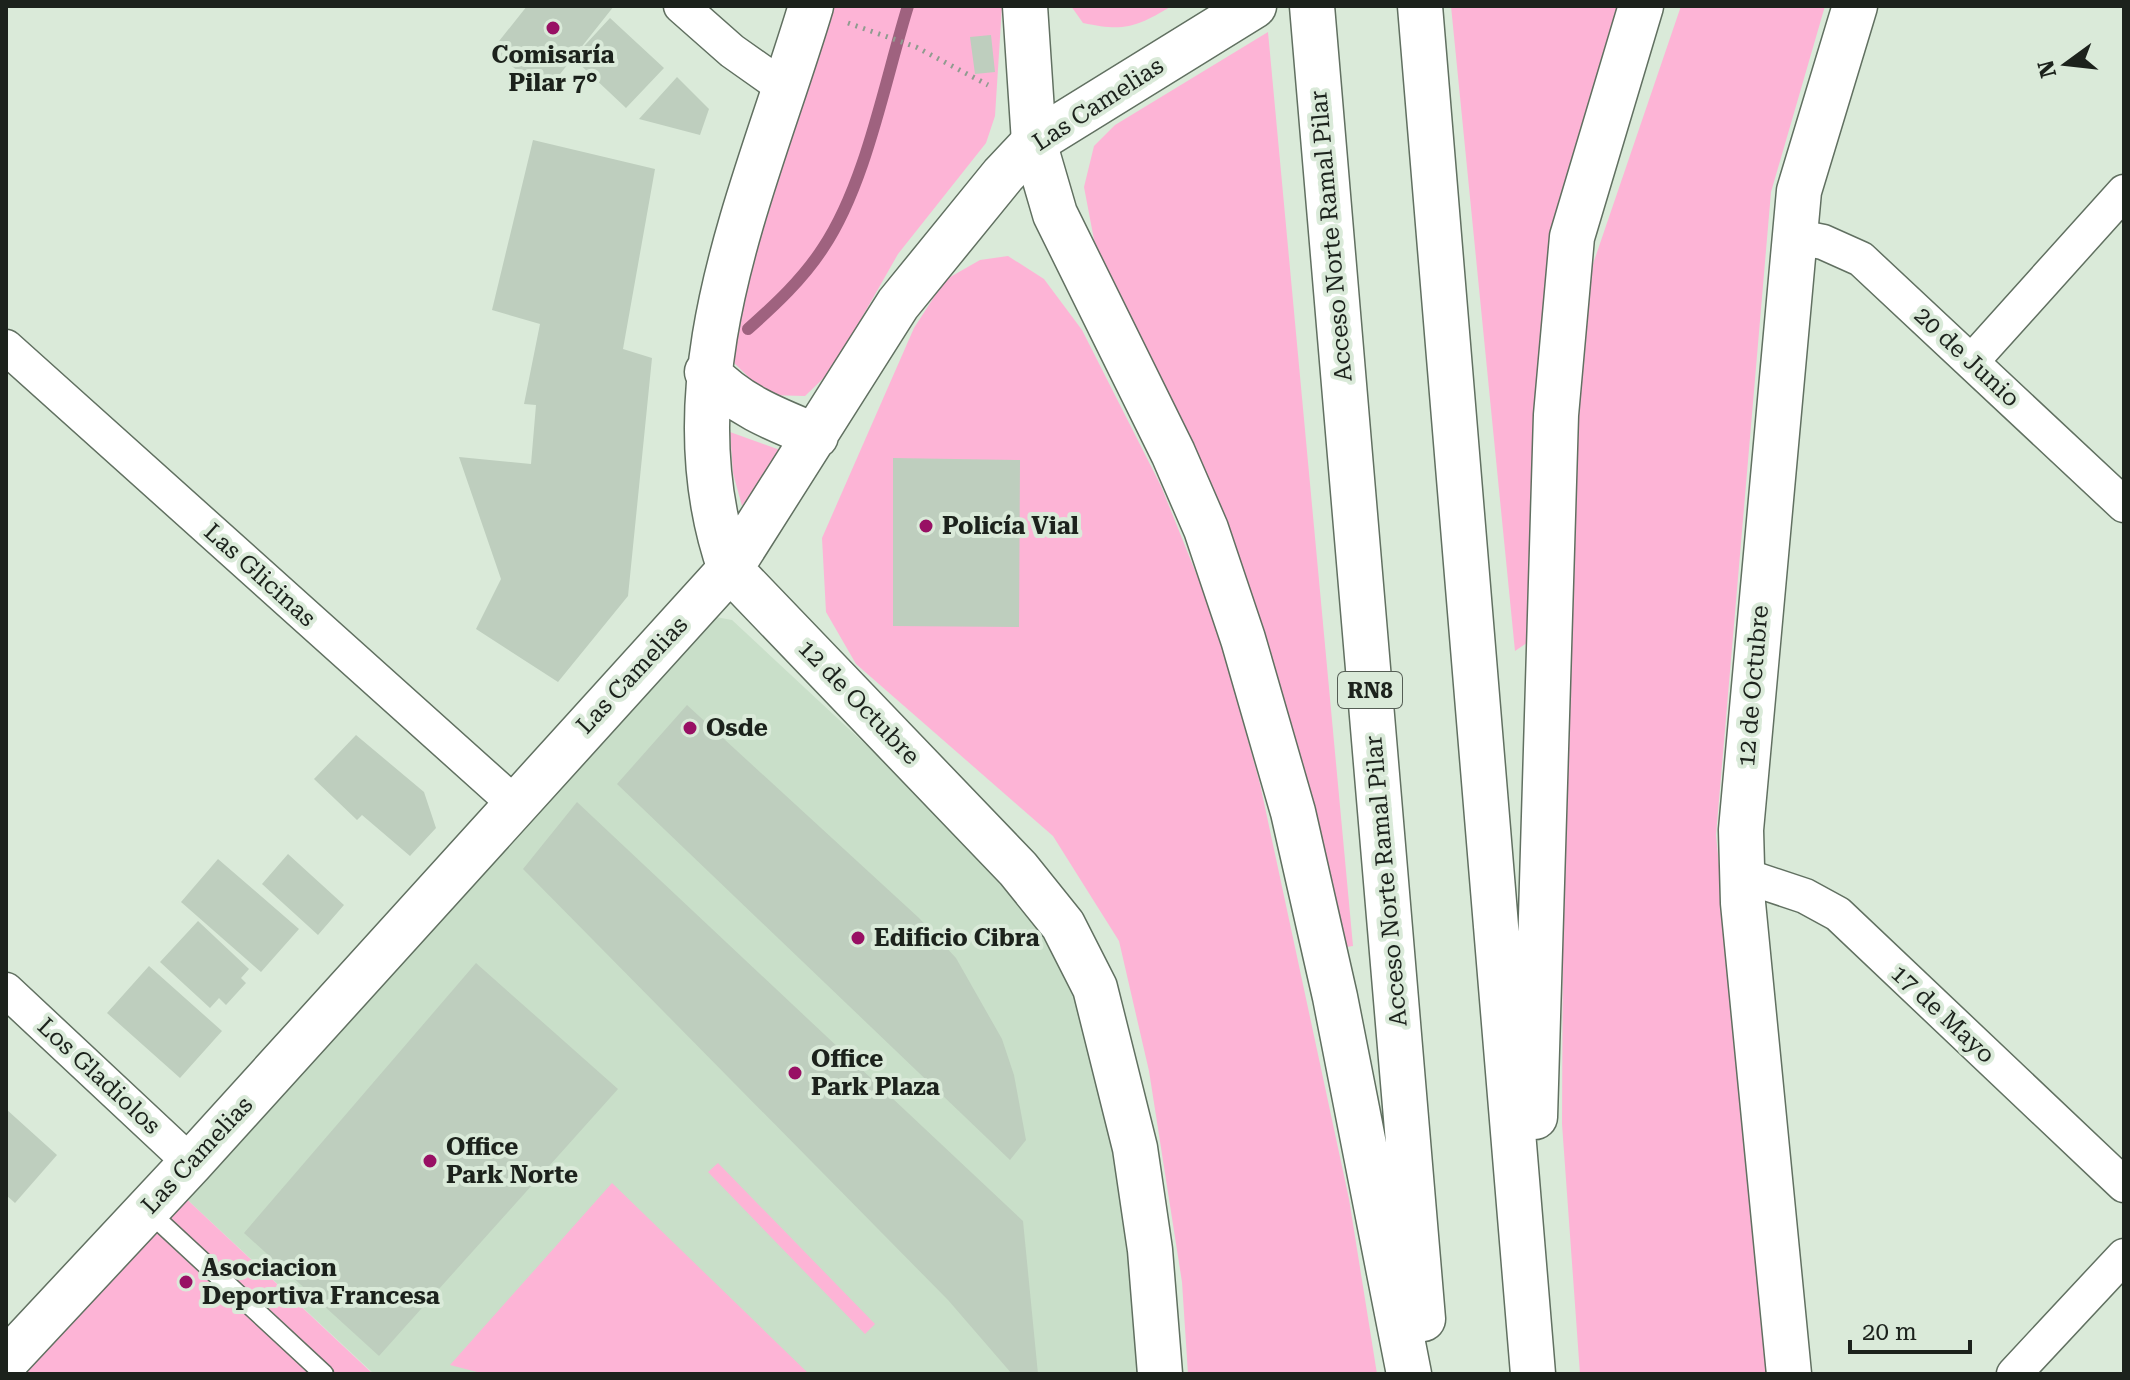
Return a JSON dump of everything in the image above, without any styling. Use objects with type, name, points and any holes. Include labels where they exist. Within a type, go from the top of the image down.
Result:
[{"type":"main road","name":"12 de Octubre","points":[[811,6],[783,87],[714,325],[707,372],[710,494],[716,528],[730,569],[1018,869],[1063,925],[1095,988],[1135,1148],[1150,1250],[1160,1374]]},
{"type":"main road","points":[[1025,6],[1034,142],[1055,214],[1173,453],[1206,529],[1243,639],[1293,812],[1332,981],[1409,1374]]},
{"type":"main road","name":"Las Camelias","points":[[6,1361],[191,1163],[514,803],[730,569],[898,304],[965,217],[1034,142],[1254,6]]},
{"type":"main road","name":"Acceso Norte Ramal Pilar","points":[[1312,6],[1428,1374]]},
{"type":"main road","points":[[1420,6],[1533,1374]]},
{"type":"main road","points":[[1529,1331],[1556,415],[1572,237],[1641,6]]},
{"type":"main road","name":"12 de Octubre","points":[[1789,1374],[1742,875],[1741,830],[1799,191],[1855,6]]},
{"type":"main road","points":[[707,372],[728,394],[752,410],[816,436]]},
{"type":"street","points":[[681,6],[732,51],[783,87]]},
{"type":"street","points":[[1972,361],[2124,192]]},
{"type":"street","name":"20 de Junio","points":[[1793,236],[1823,242],[1861,259],[2124,505]]},
{"type":"street","name":"Las Glicinas","points":[[6,347],[514,803]]},
{"type":"street","name":"17 de Mayo","points":[[1742,875],[1805,896],[1838,914],[2124,1185]]},
{"type":"street","name":"Los Gladiolos","points":[[6,990],[191,1163]]},
{"type":"street","points":[[2014,1374],[2124,1256]]},
{"type":"lane","points":[[147,1210],[324,1374]]},
{"type":"path","points":[[874,30],[916,47],[1000,92]]},
{"type":"shaded area","points":[[833,6],[1002,6],[995,116],[986,143],[898,254],[832,370],[805,396],[767,395],[733,362],[744,290]]},
{"type":"shaded area","points":[[1071,6],[1172,6],[1139,23],[1110,27],[1083,23]]},
{"type":"shaded area","points":[[1451,6],[1625,6],[1528,642],[1515,651]]},
{"type":"shaded area","points":[[1681,6],[1825,6],[1771,192],[1716,835],[1769,1374],[1580,1374],[1562,1124],[1565,516],[1593,264]]},
{"type":"shaded area","points":[[1268,32],[1353,946],[1340,948],[1205,478],[1095,245],[1084,187],[1094,146],[1115,125]]},
{"type":"shaded area","points":[[1008,256],[1044,279],[1082,330],[1161,486],[1216,623],[1260,784],[1349,1199],[1377,1374],[1188,1374],[1182,1282],[1149,1071],[1119,941],[1053,836],[856,664],[826,612],[822,538],[914,328],[945,280],[980,260]]},
{"type":"shaded area","points":[[730,432],[780,450],[742,506],[733,473]]},
{"type":"shaded area","points":[[705,615],[732,620],[1009,878],[1069,967],[1134,1250],[1143,1374],[374,1374],[178,1191]]},
{"type":"shaded area","points":[[718,1163],[875,1324],[865,1334],[708,1172]]},
{"type":"shaded area","points":[[612,1183],[809,1374],[485,1374],[450,1365]]},
{"type":"shaded area","name":"Asociacion Deportiva Francesa","points":[[178,1191],[373,1374],[16,1374]]},
{"type":"building","name":"Comisaría Pilar 7°","points":[[527,6],[614,6],[545,93],[492,50]]},
{"type":"building","points":[[610,18],[664,68],[626,108],[573,58]]},
{"type":"building","points":[[991,35],[995,72],[975,74],[970,37]]},
{"type":"building","points":[[677,77],[709,109],[700,135],[639,119]]},
{"type":"building","points":[[533,140],[655,169],[623,349],[652,358],[628,596],[558,682],[476,629],[501,579],[459,457],[531,464],[536,405],[524,404],[540,324],[492,310]]},
{"type":"building","points":[[893,458],[1020,460],[1019,627],[893,626]]},
{"type":"building","name":"Edificio Cibra","points":[[687,705],[919,918],[956,958],[1002,1039],[1014,1075],[1026,1140],[1010,1160],[617,784]]},
{"type":"building","points":[[356,735],[424,792],[436,828],[410,856],[362,815],[357,820],[314,779]]},
{"type":"building","name":"Office Park Plaza","points":[[577,802],[1023,1221],[1038,1374],[1012,1374],[948,1300],[523,869]]},
{"type":"building","points":[[288,854],[344,905],[318,935],[262,884]]},
{"type":"building","points":[[218,859],[299,929],[261,972],[181,902]]},
{"type":"building","points":[[198,921],[249,969],[241,978],[246,983],[226,1005],[219,998],[210,1008],[160,962]]},
{"type":"building","name":"Office Park Norte","points":[[476,963],[618,1089],[379,1356],[244,1233]]},
{"type":"building","points":[[149,966],[222,1031],[180,1078],[107,1013]]},
{"type":"building","points":[[6,1109],[57,1155],[15,1203],[6,1195]]},
{"type":"waterway","points":[[748,329],[807,270],[838,222],[863,163],[908,6]]},
{"type":"place","name":"Comisaría Pilar 7°","points":[[553,28]]},
{"type":"place","name":"Policía Vial","points":[[926,526]]},
{"type":"place","name":"Osde","points":[[690,728]]},
{"type":"place","name":"Edificio Cibra","points":[[858,938]]},
{"type":"place","name":"Office Park Plaza","points":[[795,1073]]},
{"type":"place","name":"Office Park Norte","points":[[430,1161]]},
{"type":"place","name":"Asociacion Deportiva Francesa","points":[[186,1282]]}]
